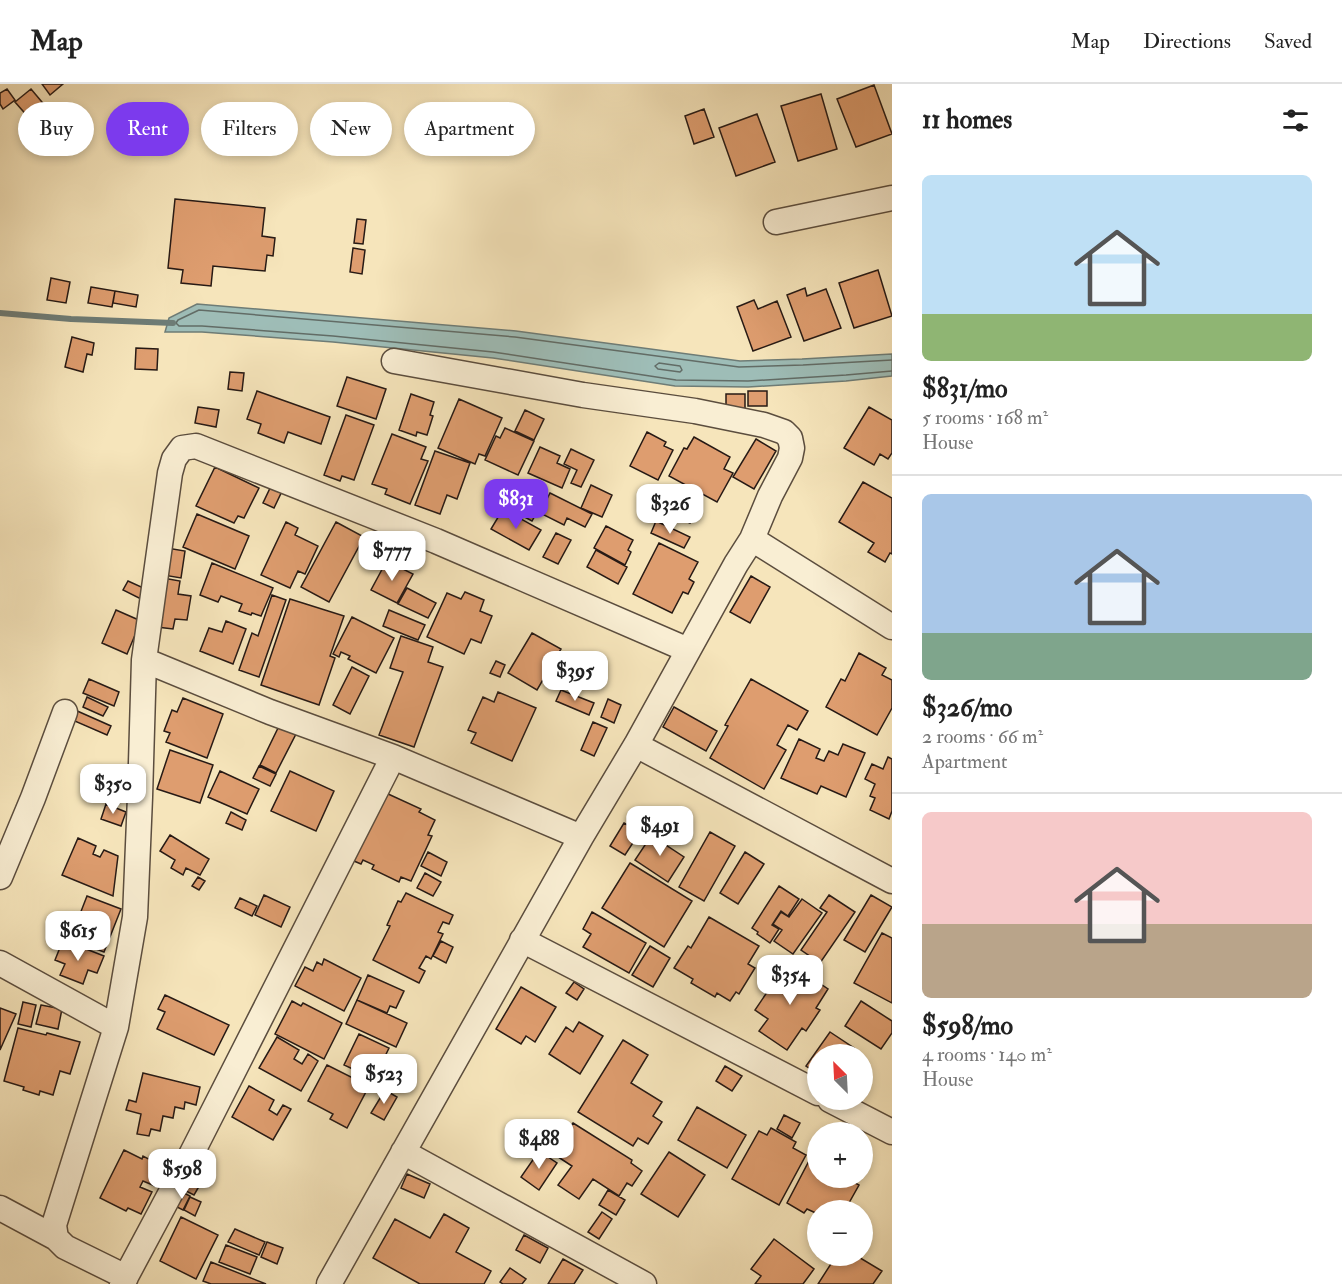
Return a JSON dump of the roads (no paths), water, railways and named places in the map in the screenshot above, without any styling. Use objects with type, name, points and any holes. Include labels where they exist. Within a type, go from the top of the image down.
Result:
[{"type":"street","points":[[776,222],[892,198]]},
{"type":"street","points":[[329,1284],[580,837],[636,745],[752,538],[790,458],[792,448],[790,438],[784,432],[764,425],[694,411],[583,395],[394,361]]},
{"type":"street","points":[[56,1238],[54,1225],[116,1027],[135,917],[144,660],[170,473],[174,459],[182,448],[196,446],[436,541],[688,650]]},
{"type":"street","points":[[752,538],[892,627]]},
{"type":"street","points":[[144,660],[270,712],[393,757],[580,837]]},
{"type":"street","points":[[0,877],[65,712]]},
{"type":"street","points":[[636,745],[892,881]]},
{"type":"street","points":[[0,1208],[56,1238],[65,1247],[124,1280],[192,1154],[393,757]]},
{"type":"street","points":[[522,940],[807,1087]]},
{"type":"street","points":[[0,963],[116,1027]]},
{"type":"street","points":[[849,1110],[892,1132]]},
{"type":"street","points":[[403,1152],[644,1284]]},
{"type":"water","points":[[197,304],[516,331],[740,361],[892,354],[892,376],[748,387],[675,386],[493,358],[333,342],[202,332],[165,332],[169,318]]},
{"type":"waterway","points":[[0,313],[71,319],[173,323]]}]
